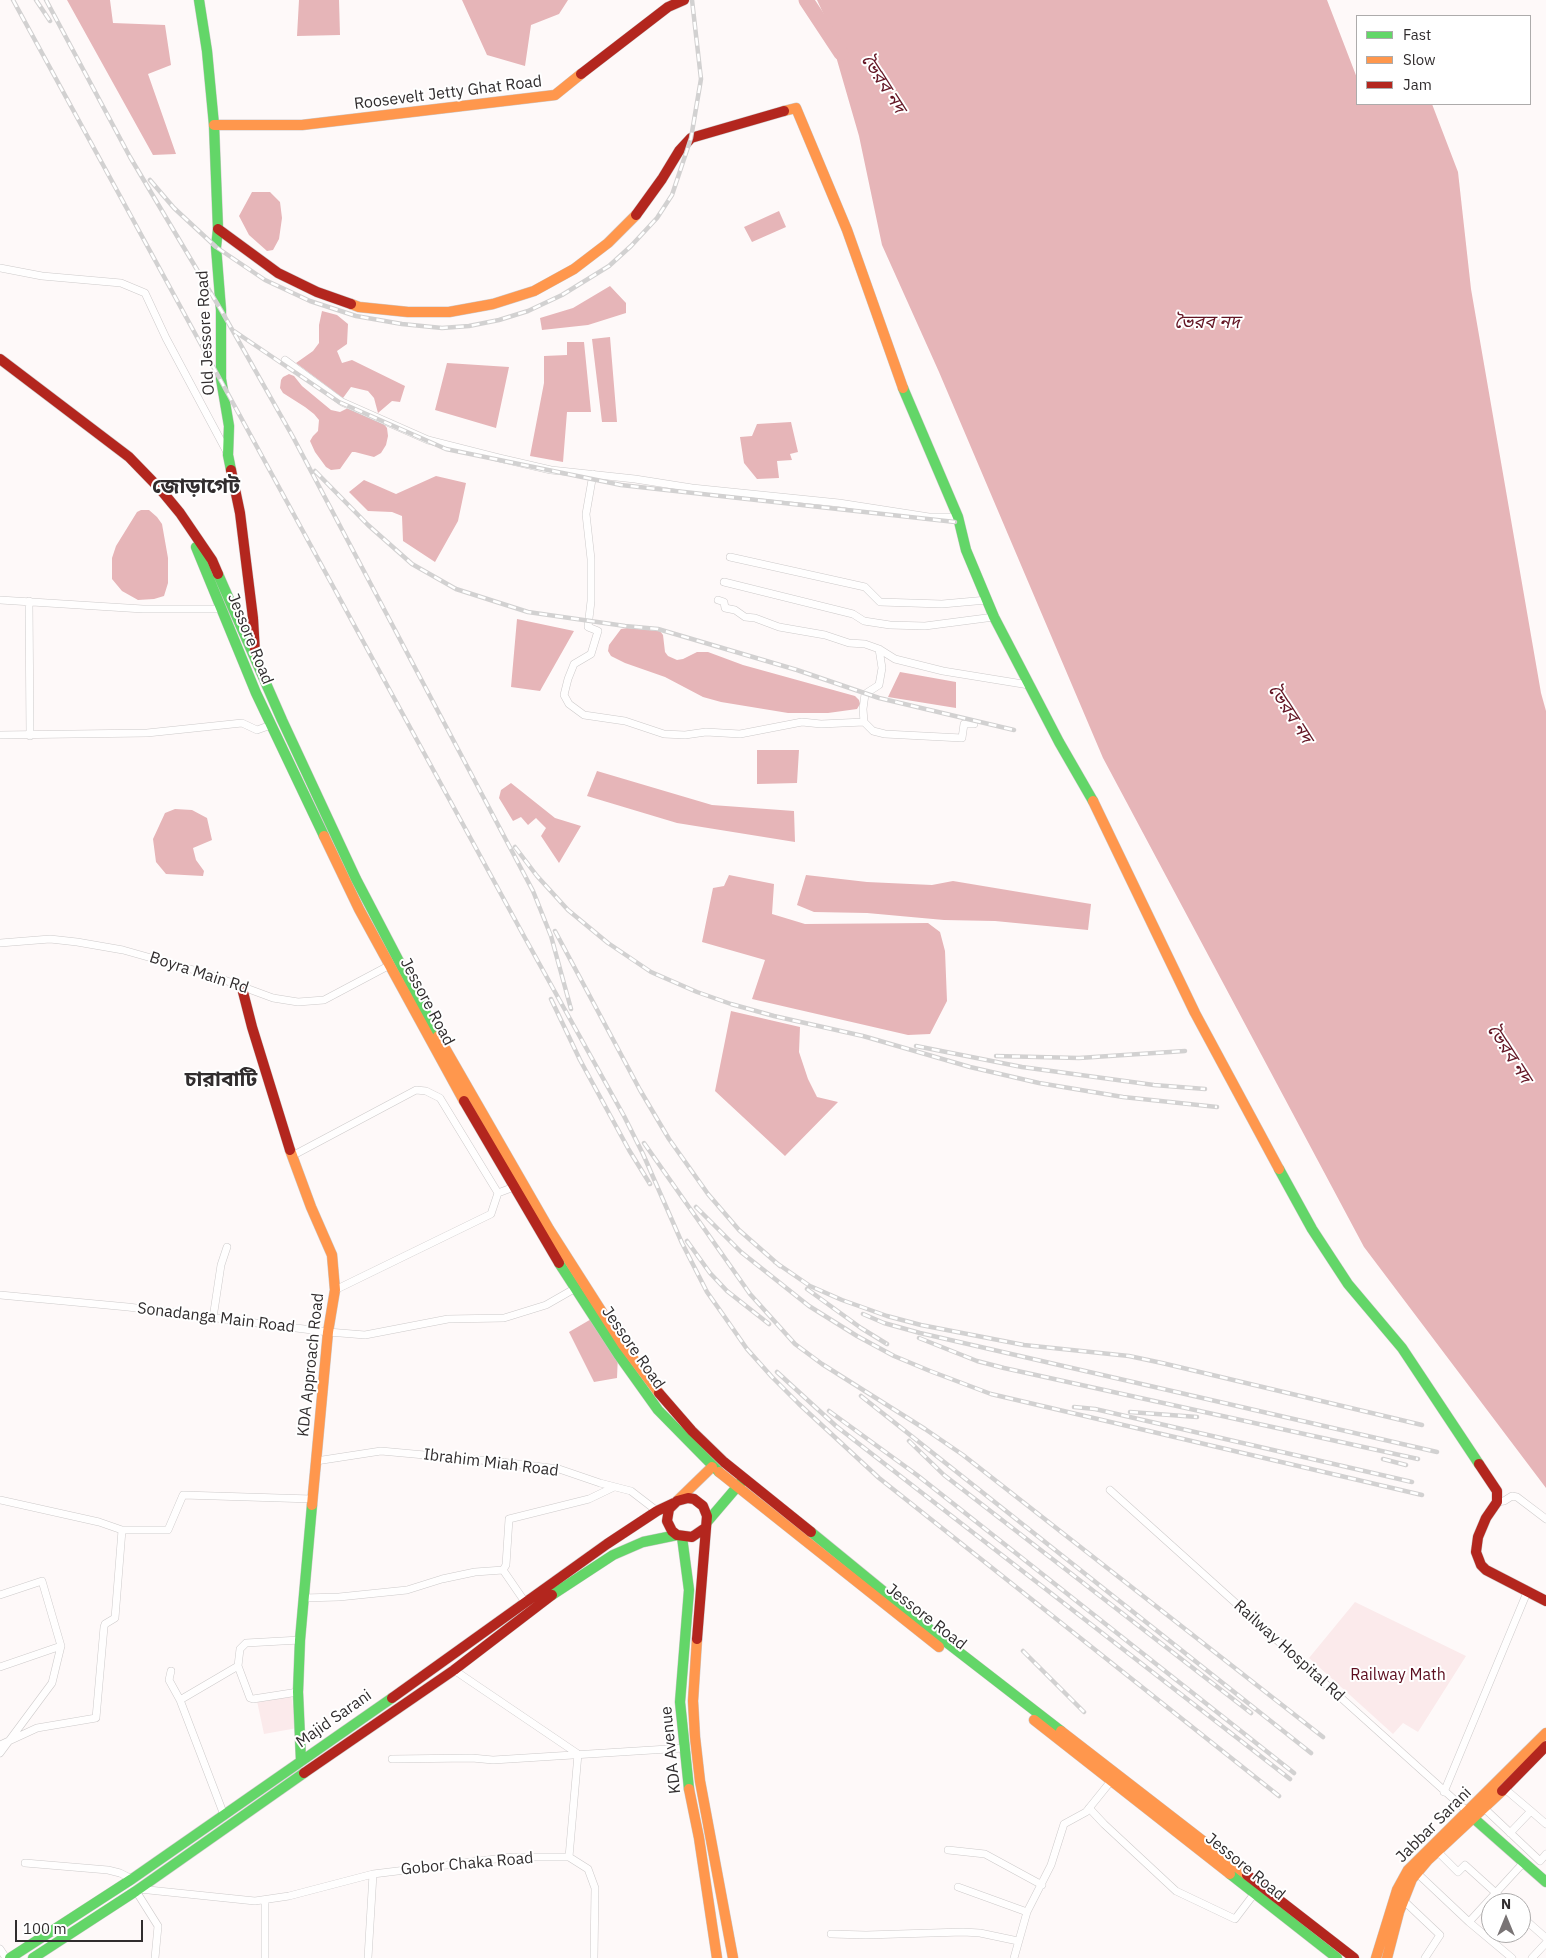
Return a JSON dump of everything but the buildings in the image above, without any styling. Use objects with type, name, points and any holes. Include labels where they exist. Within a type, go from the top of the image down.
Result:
[{"type":"main road","name":"Old Jessore Road","points":[[199,0],[207,51],[214,125],[218,229],[216,247],[221,310],[221,379],[229,426],[228,455],[240,513],[253,618],[256,693]]},
{"type":"main road","name":"Roosevelt Jetty Ghat Road","points":[[214,125],[302,125],[555,96],[660,13],[684,0]]},
{"type":"main road","points":[[218,229],[278,273],[317,292],[359,306],[408,312],[449,312],[493,304],[534,291],[574,269],[608,243],[636,215],[662,179],[679,151],[691,138],[796,108],[847,230],[908,406],[958,516],[966,550],[994,617],[1101,817],[1216,1053],[1312,1229],[1348,1284],[1402,1348],[1497,1491],[1497,1502],[1486,1518],[1478,1537],[1477,1558],[1486,1570],[1528,1590],[1546,1602]]},
{"type":"main road","name":"Jessore Road","points":[[0,359],[130,457],[161,490],[212,560],[255,661],[369,907],[446,1050],[549,1229],[624,1345],[665,1401],[708,1446],[745,1478],[1254,1894],[1337,1958]]},
{"type":"main road","name":"Jessore Road","points":[[188,526],[256,693],[359,909],[441,1060],[574,1289],[658,1410],[712,1467],[1113,1778]]},
{"type":"main road","name":"KDA Approach Road","points":[[242,988],[292,1156],[332,1255],[335,1290],[328,1332],[303,1598],[298,1692],[301,1761]]},
{"type":"main road","name":"Majid Sarani","points":[[8,1958],[132,1879],[525,1602],[657,1511],[676,1502],[712,1467]]},
{"type":"main road","points":[[733,1958],[700,1781],[695,1738],[694,1701],[706,1525],[706,1511],[699,1502],[688,1498],[676,1502],[669,1509],[667,1521],[672,1531],[679,1536],[692,1537],[706,1525],[745,1478]]},
{"type":"main road","name":"Majid Sarani","points":[[33,1958],[138,1890],[454,1670],[548,1598],[613,1555],[643,1542],[679,1536]]},
{"type":"main road","name":"KDA Avenue","points":[[679,1536],[685,1551],[689,1590],[680,1702],[684,1748],[717,1958]]},
{"type":"main road","points":[[1528,1590],[1546,1609]]},
{"type":"main road","name":"Jabbar Sarani","points":[[1387,1958],[1403,1900],[1412,1879],[1546,1733]]},
{"type":"main road","name":"Jabbar Sarani","points":[[1376,1958],[1397,1890],[1408,1870],[1471,1815],[1485,1809],[1546,1746]]},
{"type":"main road","points":[[1113,1778],[1354,1958]]},
{"type":"main road","points":[[1471,1815],[1546,1882]]},
{"type":"street","points":[[0,268],[42,276],[121,283],[145,293],[166,338],[228,455]]},
{"type":"street","points":[[285,360],[342,402],[428,440],[551,470],[635,479],[692,488],[838,503],[929,517],[958,516]]},
{"type":"street","points":[[593,474],[586,514],[591,559],[591,601],[588,627],[598,631],[591,654],[574,664],[568,679],[564,695],[569,704],[584,715],[625,721],[664,734],[685,735],[706,732],[740,734],[802,722],[821,724],[864,722]]},
{"type":"street","points":[[730,557],[865,587],[880,602],[942,604],[987,600]]},
{"type":"street","points":[[724,582],[853,614],[864,621],[890,625],[925,626],[994,617]]},
{"type":"street","points":[[0,600],[143,609],[221,609]]},
{"type":"street","points":[[718,600],[724,602],[725,608],[735,610],[745,617],[755,618],[779,627],[810,632],[878,649],[895,659],[943,671],[1029,684]]},
{"type":"street","points":[[29,601],[30,736]]},
{"type":"street","points":[[878,649],[882,668],[880,685],[865,694],[863,709],[864,722],[873,731],[885,734],[962,738],[964,724],[974,724]]},
{"type":"street","points":[[0,735],[146,733],[242,723],[257,730],[271,725]]},
{"type":"street","name":"Boyra Main Rd","points":[[0,943],[50,940],[77,942],[123,950],[200,971],[273,998],[298,1002],[324,1000],[390,965]]},
{"type":"street","points":[[292,1156],[416,1090],[426,1091],[440,1098],[498,1193],[492,1214],[335,1290]]},
{"type":"street","points":[[498,1193],[514,1187]]},
{"type":"street","points":[[212,1318],[221,1265],[227,1247]]},
{"type":"street","name":"Sonadanga Main Road","points":[[0,1294],[128,1307],[328,1332],[365,1334],[448,1319],[504,1318],[546,1305],[574,1289]]},
{"type":"street","name":"Ibrahim Miah Road","points":[[316,1461],[381,1451],[559,1469],[631,1491],[657,1511]]},
{"type":"street","points":[[503,1570],[506,1565],[509,1519],[589,1499],[614,1487]]},
{"type":"street","name":"Railway Hospital Rd","points":[[1110,1490],[1471,1815]]},
{"type":"street","points":[[0,1500],[99,1522],[122,1530],[168,1530],[183,1495],[312,1499]]},
{"type":"street","points":[[1497,1502],[1504,1501],[1512,1496],[1517,1497],[1546,1519]]},
{"type":"street","points":[[0,1745],[36,1728],[96,1718],[104,1627],[105,1624],[114,1621],[116,1610],[122,1530]]},
{"type":"street","points":[[303,1598],[339,1597],[407,1590],[442,1579],[475,1572],[503,1570]]},
{"type":"street","points":[[503,1570],[525,1602]]},
{"type":"street","points":[[0,1595],[42,1581],[61,1646],[52,1683],[0,1753]]},
{"type":"street","points":[[1444,1792],[1528,1590]]},
{"type":"street","points":[[298,1692],[250,1698],[238,1666],[240,1649],[246,1643],[300,1640]]},
{"type":"street","points":[[0,1667],[61,1646]]},
{"type":"street","points":[[180,1700],[238,1666]]},
{"type":"street","points":[[454,1670],[578,1754]]},
{"type":"street","points":[[171,1671],[169,1680],[180,1700],[224,1815]]},
{"type":"street","points":[[392,1759],[472,1758],[492,1760],[684,1748]]},
{"type":"street","points":[[578,1754],[569,1857],[588,1869],[595,1888],[594,1958]]},
{"type":"street","points":[[1014,1958],[1027,1912],[1051,1865],[1064,1824],[1080,1816],[1089,1808],[1113,1778]]},
{"type":"street","points":[[1505,1788],[1546,1824]]},
{"type":"street","points":[[1089,1808],[1176,1891],[1235,1919],[1254,1894]]},
{"type":"street","points":[[1485,1809],[1540,1861],[1546,1854]]},
{"type":"street","points":[[1510,1833],[1531,1812]]},
{"type":"street","points":[[948,1850],[986,1854],[1042,1885]]},
{"type":"street","points":[[1437,1851],[1458,1872],[1465,1865],[1495,1892]]},
{"type":"street","name":"Gobor Chaka Road","points":[[138,1890],[255,1901],[290,1896],[373,1874],[512,1857],[569,1857]]},
{"type":"street","points":[[1469,1922],[1524,1862]]},
{"type":"street","points":[[25,1863],[108,1870],[132,1879]]},
{"type":"street","points":[[1417,1873],[1469,1922],[1512,1958]]},
{"type":"street","points":[[368,1958],[373,1874]]},
{"type":"street","points":[[958,1887],[1027,1912]]},
{"type":"street","points":[[138,1890],[158,1926],[155,1958]]},
{"type":"street","points":[[265,1900],[265,1958]]},
{"type":"street","points":[[1403,1900],[1440,1935],[1425,1958]]},
{"type":"street","points":[[1531,1925],[1546,1938]]},
{"type":"street","points":[[831,1934],[866,1935],[963,1932],[980,1933],[1018,1941]]},
{"type":"street","points":[[1532,1958],[1546,1943]]},
{"type":"street","points":[[0,1949],[8,1958]]},
{"type":"green space","name":"Railway Math","points":[[1355,1602],[1466,1656],[1418,1732],[1403,1723],[1393,1734],[1309,1658]]},
{"type":"green space","points":[[291,1695],[297,1728],[264,1734],[257,1701]]},
{"type":"water","points":[[67,0],[110,0],[113,23],[165,25],[171,65],[148,74],[176,154],[153,155]]},
{"type":"water","points":[[299,0],[339,0],[340,35],[297,36]]},
{"type":"water","points":[[462,0],[568,0],[559,14],[531,25],[525,66],[487,55]]},
{"type":"water","name":"ভৈরব নদ","points":[[817,0],[1327,0],[1356,75],[1356,105],[1432,105],[1458,172],[1471,289],[1541,693],[1546,711],[1546,1488],[1364,1247],[1103,758],[939,372],[882,245],[859,136],[824,15]]},
{"type":"water","points":[[252,192],[270,192],[280,202],[282,218],[279,239],[273,250],[267,251],[249,235],[239,216]]},
{"type":"water","points":[[779,211],[786,227],[752,242],[744,227]]},
{"type":"water","points":[[610,286],[626,303],[626,313],[588,325],[542,330],[540,318],[573,308]]},
{"type":"water","points":[[322,311],[337,315],[348,324],[347,344],[337,351],[342,363],[352,360],[405,386],[400,402],[392,401],[378,413],[374,398],[368,391],[351,387],[343,398],[296,363],[313,351],[319,343],[319,325]]},
{"type":"water","points":[[610,337],[617,422],[602,422],[592,339]]},
{"type":"water","points":[[567,342],[584,342],[591,412],[567,412],[563,462],[530,456],[544,383],[544,356],[567,355]]},
{"type":"water","points":[[447,363],[509,367],[496,428],[435,410]]},
{"type":"water","points":[[289,374],[294,376],[302,386],[331,410],[340,412],[348,408],[383,423],[387,428],[388,436],[386,445],[381,453],[374,457],[352,452],[340,469],[331,470],[326,467],[315,452],[310,441],[318,431],[319,420],[305,407],[283,393],[280,388],[281,380]]},
{"type":"water","points":[[791,422],[798,452],[790,454],[792,460],[777,461],[779,478],[757,479],[744,463],[740,437],[752,436],[757,424]]},
{"type":"water","points":[[436,476],[466,483],[458,521],[435,562],[403,541],[402,516],[392,512],[368,511],[349,492],[364,480],[396,494]]},
{"type":"water","points":[[149,510],[162,524],[168,558],[168,583],[164,596],[138,600],[122,591],[112,579],[112,558],[116,546],[137,512]]},
{"type":"water","points":[[517,619],[574,631],[540,691],[511,687]]},
{"type":"water","points":[[621,629],[660,631],[663,635],[665,652],[668,656],[677,660],[697,652],[708,652],[743,665],[855,696],[860,704],[857,709],[828,713],[788,713],[721,702],[703,697],[665,677],[611,656],[608,651],[609,645]]},
{"type":"water","points":[[900,672],[956,682],[956,708],[888,697]]},
{"type":"water","points":[[757,750],[799,750],[797,783],[757,784]]},
{"type":"water","points":[[597,771],[712,805],[794,811],[795,842],[677,823],[587,796]]},
{"type":"water","points":[[511,783],[555,818],[581,826],[559,863],[541,836],[546,828],[536,818],[528,825],[521,817],[513,821],[499,798],[501,790]]},
{"type":"water","points":[[175,809],[192,810],[207,818],[212,840],[193,848],[196,860],[204,871],[203,876],[166,874],[156,862],[153,839],[165,813]]},
{"type":"water","points":[[729,875],[774,884],[772,914],[805,924],[928,923],[940,932],[945,951],[947,1001],[930,1034],[908,1035],[752,999],[765,960],[702,942],[713,888],[724,886]]},
{"type":"water","points":[[806,875],[867,882],[932,885],[953,881],[1091,904],[1088,930],[995,921],[944,920],[867,913],[814,912],[797,905]]},
{"type":"water","points":[[731,1011],[800,1027],[799,1052],[808,1079],[817,1097],[838,1102],[785,1156],[715,1091]]},
{"type":"water","points":[[593,1318],[618,1354],[617,1378],[594,1382],[569,1332]]},
{"type":"waterway","name":"ভৈরব নদ","points":[[806,0],[841,53]]},
{"type":"railway","points":[[13,0],[624,1116],[682,1243],[707,1292],[747,1349],[799,1404],[879,1478],[1279,1796]]},
{"type":"railway","points":[[36,0],[50,21]]},
{"type":"railway","points":[[46,0],[130,157],[221,310],[293,437],[533,891],[551,936],[571,1009]]},
{"type":"railway","points":[[150,180],[174,208],[216,247],[265,280],[310,301],[356,316],[402,324],[442,328],[469,326],[499,320],[528,311],[562,295],[609,266],[657,218],[672,195],[691,138],[701,79],[692,0]]},
{"type":"railway","points":[[234,331],[339,402],[446,449],[621,485],[955,522]]},
{"type":"railway","points":[[315,471],[368,525],[412,564],[456,589],[528,612],[658,629],[797,670],[879,698],[1014,730]]},
{"type":"railway","points":[[515,847],[537,876],[568,910],[608,943],[651,972],[697,992],[774,1016],[863,1036],[970,1067],[1039,1083],[1123,1097],[1217,1107]]},
{"type":"railway","points":[[555,931],[640,1090],[669,1139],[708,1194],[739,1230],[780,1266]]},
{"type":"railway","points":[[551,999],[580,1060],[629,1150],[650,1184]]},
{"type":"railway","points":[[916,1046],[1022,1067],[1154,1085],[1205,1089]]},
{"type":"railway","points":[[996,1056],[1079,1058],[1185,1051]]},
{"type":"railway","points":[[644,1143],[750,1294],[795,1344],[822,1364],[963,1455],[1323,1737]]},
{"type":"railway","points":[[696,1207],[741,1252],[809,1306],[857,1336],[894,1356],[930,1371],[991,1394],[1422,1495]]},
{"type":"railway","points":[[687,1241],[710,1273],[727,1291],[769,1324]]},
{"type":"railway","points":[[775,1262],[810,1286],[842,1300],[887,1316],[921,1325],[1024,1345],[1129,1356],[1422,1425]]},
{"type":"railway","points":[[807,1289],[861,1328],[887,1344]]},
{"type":"railway","points":[[863,1314],[884,1323],[920,1333],[1437,1452]]},
{"type":"railway","points":[[919,1338],[977,1361],[1004,1368],[1418,1459]]},
{"type":"railway","points":[[777,1372],[836,1426],[1290,1779]]},
{"type":"railway","points":[[861,1396],[1311,1753]]},
{"type":"railway","points":[[1074,1407],[1095,1409],[1412,1482]]},
{"type":"railway","points":[[829,1411],[917,1475],[1294,1773]]},
{"type":"railway","points":[[1130,1412],[1197,1417]]},
{"type":"railway","points":[[909,1441],[944,1475],[1251,1713]]},
{"type":"railway","points":[[1383,1459],[1406,1465]]},
{"type":"railway","points":[[1023,1651],[1084,1712]]},
{"type":"traffic: fast","points":[[199,0],[207,51],[214,125],[218,229],[216,247],[221,310],[221,379],[229,426],[228,455],[231,470]]},
{"type":"traffic: fast","points":[[903,388],[958,517],[966,550],[994,617],[1059,742],[1093,801]]},
{"type":"traffic: fast","points":[[196,547],[256,693],[324,836]]},
{"type":"traffic: fast","points":[[218,574],[282,720],[356,879],[438,1036]]},
{"type":"traffic: fast","points":[[1279,1169],[1312,1229],[1348,1284],[1402,1348],[1479,1464]]},
{"type":"traffic: fast","points":[[559,1263],[618,1354],[658,1410],[719,1472]]},
{"type":"traffic: fast","points":[[707,1522],[742,1481]]},
{"type":"traffic: fast","points":[[301,1761],[298,1692],[300,1640],[312,1505]]},
{"type":"traffic: fast","points":[[811,1532],[937,1635],[1061,1731]]},
{"type":"traffic: fast","points":[[552,1595],[613,1555],[643,1542],[677,1535]]},
{"type":"traffic: fast","points":[[682,1537],[689,1590],[680,1702],[689,1789]]},
{"type":"traffic: fast","points":[[10,1958],[132,1879],[392,1698]]},
{"type":"traffic: fast","points":[[33,1958],[136,1891],[304,1773]]},
{"type":"traffic: fast","points":[[1470,1815],[1546,1882]]},
{"type":"traffic: fast","points":[[1230,1874],[1337,1958]]},
{"type":"traffic: slow","points":[[214,125],[302,125],[555,95],[581,74]]},
{"type":"traffic: slow","points":[[784,111],[796,108],[847,230],[903,388]]},
{"type":"traffic: slow","points":[[351,304],[359,307],[408,312],[449,312],[493,304],[534,291],[574,269],[608,243],[636,215]]},
{"type":"traffic: slow","points":[[1093,801],[1195,1013],[1279,1169]]},
{"type":"traffic: slow","points":[[324,836],[359,909],[464,1101]]},
{"type":"traffic: slow","points":[[438,1036],[549,1229],[623,1345],[659,1393]]},
{"type":"traffic: slow","points":[[290,1150],[311,1207],[332,1255],[335,1290],[328,1332],[312,1505]]},
{"type":"traffic: slow","points":[[678,1500],[712,1467]]},
{"type":"traffic: slow","points":[[719,1472],[939,1647]]},
{"type":"traffic: slow","points":[[697,1639],[693,1701],[695,1737],[700,1781],[733,1958]]},
{"type":"traffic: slow","points":[[1034,1720],[1230,1874]]},
{"type":"traffic: slow","points":[[1061,1731],[1247,1875]]},
{"type":"traffic: slow","points":[[1376,1958],[1397,1890],[1408,1870],[1546,1733]]},
{"type":"traffic: slow","points":[[689,1789],[699,1838],[717,1958]]},
{"type":"traffic: slow","points":[[1387,1958],[1399,1912],[1412,1879],[1428,1860],[1502,1791]]},
{"type":"traffic: jam","points":[[581,74],[668,7],[684,0]]},
{"type":"traffic: jam","points":[[636,215],[662,179],[679,151],[691,138],[784,111]]},
{"type":"traffic: jam","points":[[218,229],[278,273],[317,292],[351,304]]},
{"type":"traffic: jam","points":[[0,359],[129,457],[180,513],[212,560],[218,574]]},
{"type":"traffic: jam","points":[[231,470],[240,513],[253,618],[255,652]]},
{"type":"traffic: jam","points":[[242,988],[290,1150]]},
{"type":"traffic: jam","points":[[464,1101],[559,1263]]},
{"type":"traffic: jam","points":[[659,1393],[692,1431],[724,1462],[811,1532]]},
{"type":"traffic: jam","points":[[1479,1464],[1497,1491],[1497,1502],[1486,1518],[1478,1537],[1476,1552],[1481,1565],[1486,1570],[1546,1601]]},
{"type":"traffic: jam","points":[[697,1639],[707,1516],[703,1506],[694,1499],[688,1498],[677,1501],[669,1509],[667,1521],[672,1531],[677,1535],[692,1537],[705,1528]]},
{"type":"traffic: jam","points":[[392,1698],[607,1544],[657,1511],[674,1503]]},
{"type":"traffic: jam","points":[[304,1773],[454,1670],[552,1595]]},
{"type":"traffic: jam","points":[[1502,1791],[1546,1746]]},
{"type":"traffic: jam","points":[[1247,1875],[1354,1958]]},
{"type":"district","name":"জোড়াগেট","points":[[196,487]]},
{"type":"district","name":"চারাবাটি","points":[[221,1080]]}]
